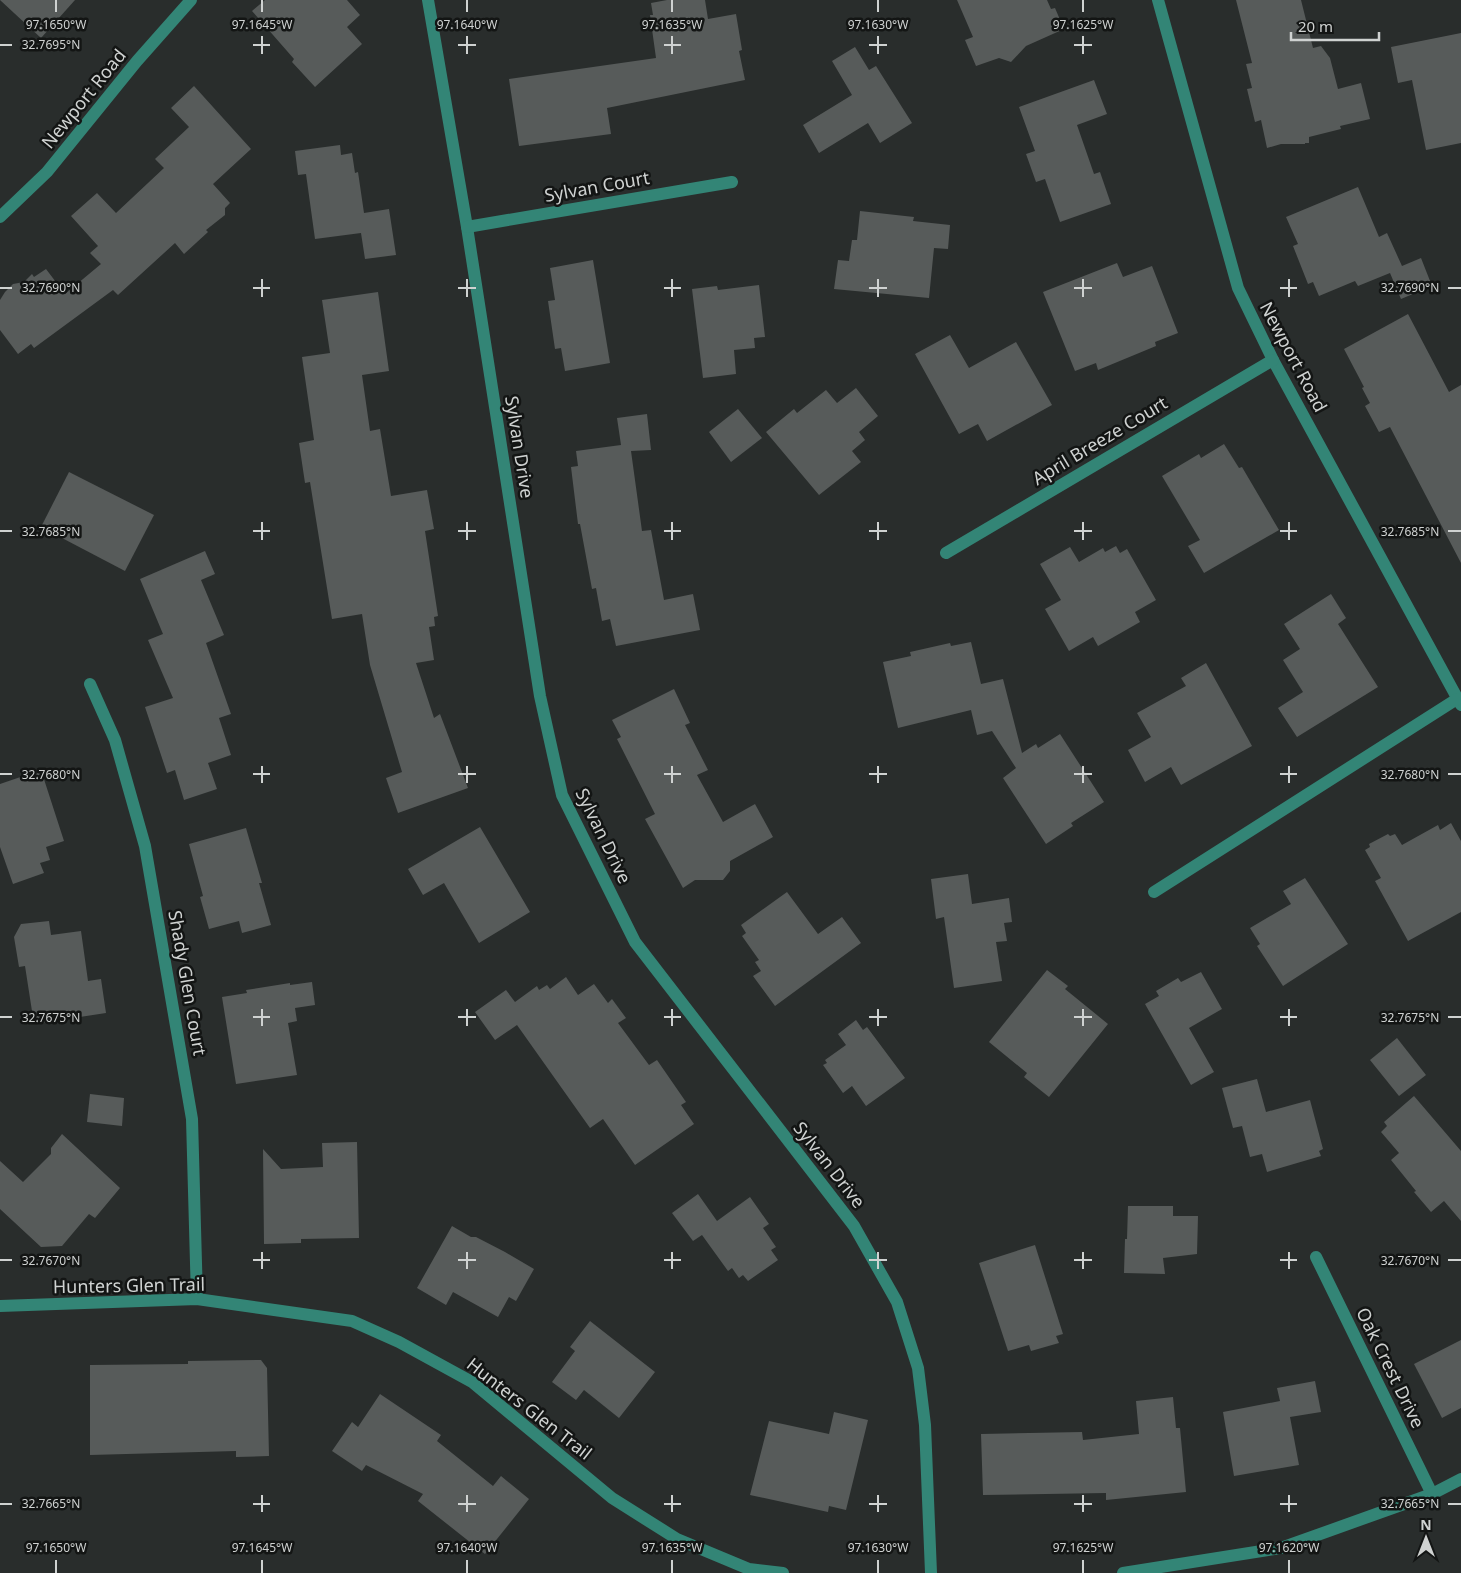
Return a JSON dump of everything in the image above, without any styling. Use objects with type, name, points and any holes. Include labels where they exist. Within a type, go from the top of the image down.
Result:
[{"type":"street","name":"Newport Road","points":[[0,217],[47,172],[137,60],[191,0]]},
{"type":"street","name":"Sylvan Drive","points":[[428,0],[468,227],[540,696],[562,795],[635,942],[854,1226],[897,1302],[918,1368],[925,1425],[931,1573]]},
{"type":"street","name":"Newport Road","points":[[1158,0],[1238,288],[1273,360],[1459,702]]},
{"type":"street","name":"Sylvan Court","points":[[468,227],[732,182]]},
{"type":"street","name":"April Breeze Court","points":[[946,553],[1273,360]]},
{"type":"street","name":"Shady Glen Court","points":[[90,684],[115,740],[147,856],[192,1119],[197,1299]]},
{"type":"street","points":[[1154,892],[1459,702]]},
{"type":"street","name":"Oak Crest Drive","points":[[1316,1257],[1432,1494]]},
{"type":"street","name":"Hunters Glen Trail","points":[[0,1306],[197,1299],[352,1321],[399,1342],[472,1382],[612,1498],[677,1539],[749,1569],[783,1573]]},
{"type":"street","points":[[1123,1573],[1281,1548],[1432,1494],[1461,1479]]},
{"type":"building","points":[[0,0],[75,0],[41,38]]},
{"type":"building","points":[[265,0],[347,0],[360,15],[347,27],[362,44],[315,87],[292,62],[294,59],[252,11]]},
{"type":"building","points":[[667,0],[705,0],[708,19],[736,14],[742,50],[739,51],[745,80],[607,108],[611,134],[519,146],[509,79],[656,58],[650,15],[653,15],[651,3]]},
{"type":"building","points":[[957,0],[1047,0],[1051,9],[1055,8],[1064,29],[1026,46],[1011,62],[999,58],[976,66],[965,40],[973,37]]},
{"type":"building","points":[[1236,0],[1301,0],[1313,48],[1321,46],[1330,58],[1338,89],[1361,83],[1370,119],[1340,126],[1341,129],[1309,137],[1309,143],[1281,144],[1267,148],[1261,120],[1255,122],[1247,89],[1252,88],[1246,64],[1252,63]]},
{"type":"building","points":[[1461,33],[1461,143],[1426,150],[1412,80],[1398,83],[1391,47]]},
{"type":"building","points":[[855,47],[869,70],[876,66],[912,123],[880,143],[868,123],[819,153],[803,125],[852,95],[832,61]]},
{"type":"building","points":[[1094,80],[1107,114],[1077,125],[1094,174],[1100,172],[1111,204],[1060,222],[1045,179],[1036,182],[1026,154],[1035,151],[1019,107]]},
{"type":"building","points":[[194,86],[251,149],[213,184],[230,203],[225,208],[225,215],[206,230],[208,232],[184,254],[175,243],[118,295],[113,290],[34,348],[31,344],[18,354],[0,330],[0,300],[5,292],[13,284],[24,282],[32,274],[34,277],[46,269],[65,294],[101,264],[90,253],[98,246],[71,216],[97,193],[116,213],[164,168],[155,159],[189,127],[171,108]]},
{"type":"building","points":[[340,145],[341,155],[352,153],[355,173],[358,172],[364,213],[389,209],[396,255],[365,259],[361,233],[315,239],[306,174],[298,175],[295,151]]},
{"type":"building","points":[[1358,187],[1379,237],[1387,233],[1402,266],[1421,258],[1432,286],[1401,299],[1390,273],[1358,286],[1355,281],[1319,296],[1313,282],[1308,284],[1293,246],[1298,244],[1286,217]]},
{"type":"building","points":[[860,211],[914,217],[913,221],[950,225],[948,249],[934,248],[929,298],[834,289],[838,260],[849,261],[852,240],[857,240]]},
{"type":"building","points":[[593,260],[610,363],[565,371],[561,348],[555,349],[548,301],[555,300],[550,268]]},
{"type":"building","points":[[1117,263],[1123,277],[1152,266],[1178,333],[1155,342],[1156,346],[1098,370],[1096,363],[1075,371],[1043,292]]},
{"type":"building","points":[[759,285],[765,337],[754,338],[755,348],[734,350],[736,374],[703,378],[692,289],[717,286],[718,290]]},
{"type":"building","points":[[378,292],[389,371],[362,375],[370,431],[380,429],[391,496],[427,490],[434,529],[425,531],[438,616],[434,617],[435,626],[429,627],[434,660],[416,663],[434,718],[440,714],[468,788],[398,813],[386,778],[402,772],[370,665],[362,614],[332,619],[310,482],[305,483],[299,443],[314,440],[302,357],[330,353],[322,300]]},
{"type":"building","points":[[1408,314],[1449,392],[1461,385],[1461,563],[1390,427],[1379,432],[1365,406],[1370,403],[1362,388],[1364,387],[1344,349]]},
{"type":"building","points":[[950,335],[969,368],[1016,342],[1052,405],[987,441],[978,424],[959,434],[915,354]]},
{"type":"building","points":[[856,388],[878,416],[859,432],[865,440],[852,451],[861,462],[819,495],[766,432],[794,409],[797,413],[826,390],[837,403]]},
{"type":"building","points":[[738,409],[762,438],[731,462],[709,432]]},
{"type":"building","points":[[647,414],[651,450],[631,451],[642,531],[651,530],[664,600],[693,594],[700,630],[616,646],[610,619],[602,621],[596,588],[592,589],[580,524],[578,524],[571,467],[578,466],[576,451],[621,445],[617,418]]},
{"type":"building","points":[[1224,444],[1239,468],[1242,467],[1279,530],[1204,573],[1188,546],[1200,540],[1162,476],[1199,454],[1201,458]]},
{"type":"building","points":[[69,472],[154,515],[125,571],[41,527]]},
{"type":"building","points":[[1116,546],[1120,553],[1127,549],[1156,600],[1135,612],[1140,622],[1098,646],[1093,637],[1069,651],[1045,609],[1061,600],[1040,564],[1070,547],[1079,562],[1103,548],[1105,552]]},
{"type":"building","points":[[205,551],[215,574],[201,580],[224,635],[206,643],[231,714],[219,718],[231,755],[208,763],[217,789],[184,800],[175,770],[167,773],[145,707],[173,698],[148,640],[163,634],[140,579]]},
{"type":"building","points":[[1331,594],[1346,618],[1338,624],[1378,687],[1297,737],[1278,708],[1303,692],[1283,660],[1300,649],[1284,624]]},
{"type":"building","points":[[971,642],[981,684],[1003,679],[1022,753],[1036,744],[1038,748],[1060,734],[1104,802],[1071,823],[1073,826],[1046,844],[1003,778],[1016,768],[992,731],[977,735],[971,710],[898,728],[883,662],[911,656],[910,652],[950,643],[951,646]]},
{"type":"building","points":[[1206,663],[1252,746],[1181,785],[1171,767],[1145,782],[1128,750],[1151,737],[1137,713],[1186,686],[1181,678]]},
{"type":"building","points":[[674,689],[690,723],[685,725],[708,770],[697,775],[723,822],[755,804],[773,837],[730,861],[730,871],[723,880],[695,880],[683,888],[645,819],[655,814],[617,739],[621,737],[612,720]]},
{"type":"building","points":[[41,770],[64,841],[46,847],[50,860],[40,863],[44,873],[13,884],[0,847],[0,784]]},
{"type":"building","points":[[1451,823],[1461,841],[1461,912],[1408,941],[1375,881],[1381,878],[1365,850],[1370,847],[1369,844],[1388,834],[1390,836],[1395,834],[1402,845],[1438,825],[1440,830]]},
{"type":"building","points":[[480,827],[530,912],[479,943],[444,883],[423,895],[408,869]]},
{"type":"building","points":[[246,828],[262,883],[259,883],[271,925],[242,933],[239,921],[209,929],[200,897],[203,896],[189,844]]},
{"type":"building","points":[[968,874],[972,904],[1009,898],[1012,922],[1004,923],[1007,941],[996,942],[1002,981],[954,988],[944,917],[936,919],[931,879]]},
{"type":"building","points":[[1305,878],[1348,944],[1283,986],[1257,946],[1260,944],[1250,928],[1291,904],[1283,891]]},
{"type":"building","points":[[787,892],[818,934],[842,917],[861,943],[775,1006],[753,976],[761,971],[755,962],[759,960],[742,936],[746,933],[741,925]]},
{"type":"building","points":[[49,921],[51,935],[81,931],[88,981],[101,979],[106,1013],[34,1024],[25,966],[19,967],[14,937],[21,924]]},
{"type":"building","points":[[1047,970],[1068,986],[1065,989],[1108,1024],[1049,1097],[1024,1077],[1027,1073],[989,1042]]},
{"type":"building","points":[[1201,972],[1222,1009],[1189,1028],[1214,1072],[1191,1085],[1145,1004],[1159,996],[1156,991],[1178,978],[1181,982]]},
{"type":"building","points":[[566,977],[578,995],[594,984],[608,1003],[612,999],[626,1018],[618,1023],[649,1065],[657,1060],[686,1102],[681,1105],[694,1124],[635,1165],[603,1119],[590,1128],[517,1025],[495,1040],[475,1012],[506,990],[515,1002],[537,986],[539,990],[547,985],[550,989]]},
{"type":"building","points":[[312,982],[315,1005],[295,1008],[297,1021],[288,1023],[297,1075],[236,1084],[222,997],[247,993],[246,990],[290,983],[290,985]]},
{"type":"building","points":[[856,1020],[863,1030],[867,1027],[905,1078],[866,1106],[852,1086],[843,1093],[823,1065],[827,1063],[825,1060],[846,1045],[838,1034]]},
{"type":"building","points":[[1397,1038],[1426,1075],[1399,1096],[1370,1060]]},
{"type":"building","points":[[1257,1079],[1266,1112],[1310,1100],[1323,1149],[1319,1151],[1321,1156],[1267,1172],[1262,1154],[1250,1157],[1242,1126],[1233,1128],[1222,1088]]},
{"type":"building","points":[[90,1094],[124,1098],[122,1126],[87,1122]]},
{"type":"building","points":[[1414,1096],[1461,1151],[1461,1221],[1444,1201],[1431,1212],[1391,1160],[1399,1153],[1381,1132],[1387,1126],[1384,1122]]},
{"type":"building","points":[[62,1134],[120,1188],[95,1218],[89,1214],[62,1246],[41,1247],[0,1209],[0,1161],[23,1182],[51,1154],[51,1148]]},
{"type":"building","points":[[357,1142],[359,1238],[301,1239],[301,1243],[264,1244],[263,1149],[281,1169],[323,1167],[322,1143]]},
{"type":"building","points":[[698,1194],[717,1221],[750,1197],[769,1224],[763,1228],[776,1247],[771,1250],[778,1260],[748,1281],[743,1275],[739,1278],[732,1268],[728,1271],[702,1235],[693,1241],[672,1213]]},
{"type":"building","points":[[1128,1206],[1173,1206],[1173,1216],[1198,1216],[1197,1254],[1163,1258],[1165,1274],[1124,1273]]},
{"type":"building","points":[[452,1226],[471,1237],[476,1237],[505,1252],[534,1269],[516,1301],[509,1297],[498,1317],[453,1292],[446,1305],[417,1288]]},
{"type":"building","points":[[1035,1245],[1063,1334],[1056,1336],[1059,1343],[1031,1351],[1029,1345],[1008,1351],[979,1263]]},
{"type":"building","points":[[590,1321],[655,1372],[619,1418],[584,1390],[576,1400],[552,1382],[575,1351],[570,1347]]},
{"type":"building","points":[[1461,1340],[1461,1408],[1442,1418],[1414,1364]]},
{"type":"building","points":[[261,1360],[267,1368],[269,1456],[236,1457],[236,1451],[90,1455],[90,1365],[188,1364],[188,1361]]},
{"type":"building","points":[[1315,1381],[1321,1412],[1290,1417],[1299,1465],[1234,1476],[1223,1412],[1280,1401],[1277,1388]]},
{"type":"building","points":[[380,1394],[441,1435],[437,1441],[493,1486],[501,1476],[529,1499],[485,1554],[418,1501],[423,1494],[366,1465],[362,1471],[332,1451],[352,1422],[358,1427]]},
{"type":"building","points":[[1173,1397],[1176,1428],[1180,1428],[1186,1492],[1106,1500],[1106,1493],[983,1495],[981,1434],[1082,1432],[1083,1440],[1139,1434],[1136,1401]]},
{"type":"building","points":[[834,1412],[868,1420],[846,1510],[829,1506],[828,1512],[750,1495],[769,1421],[829,1434]]}]
